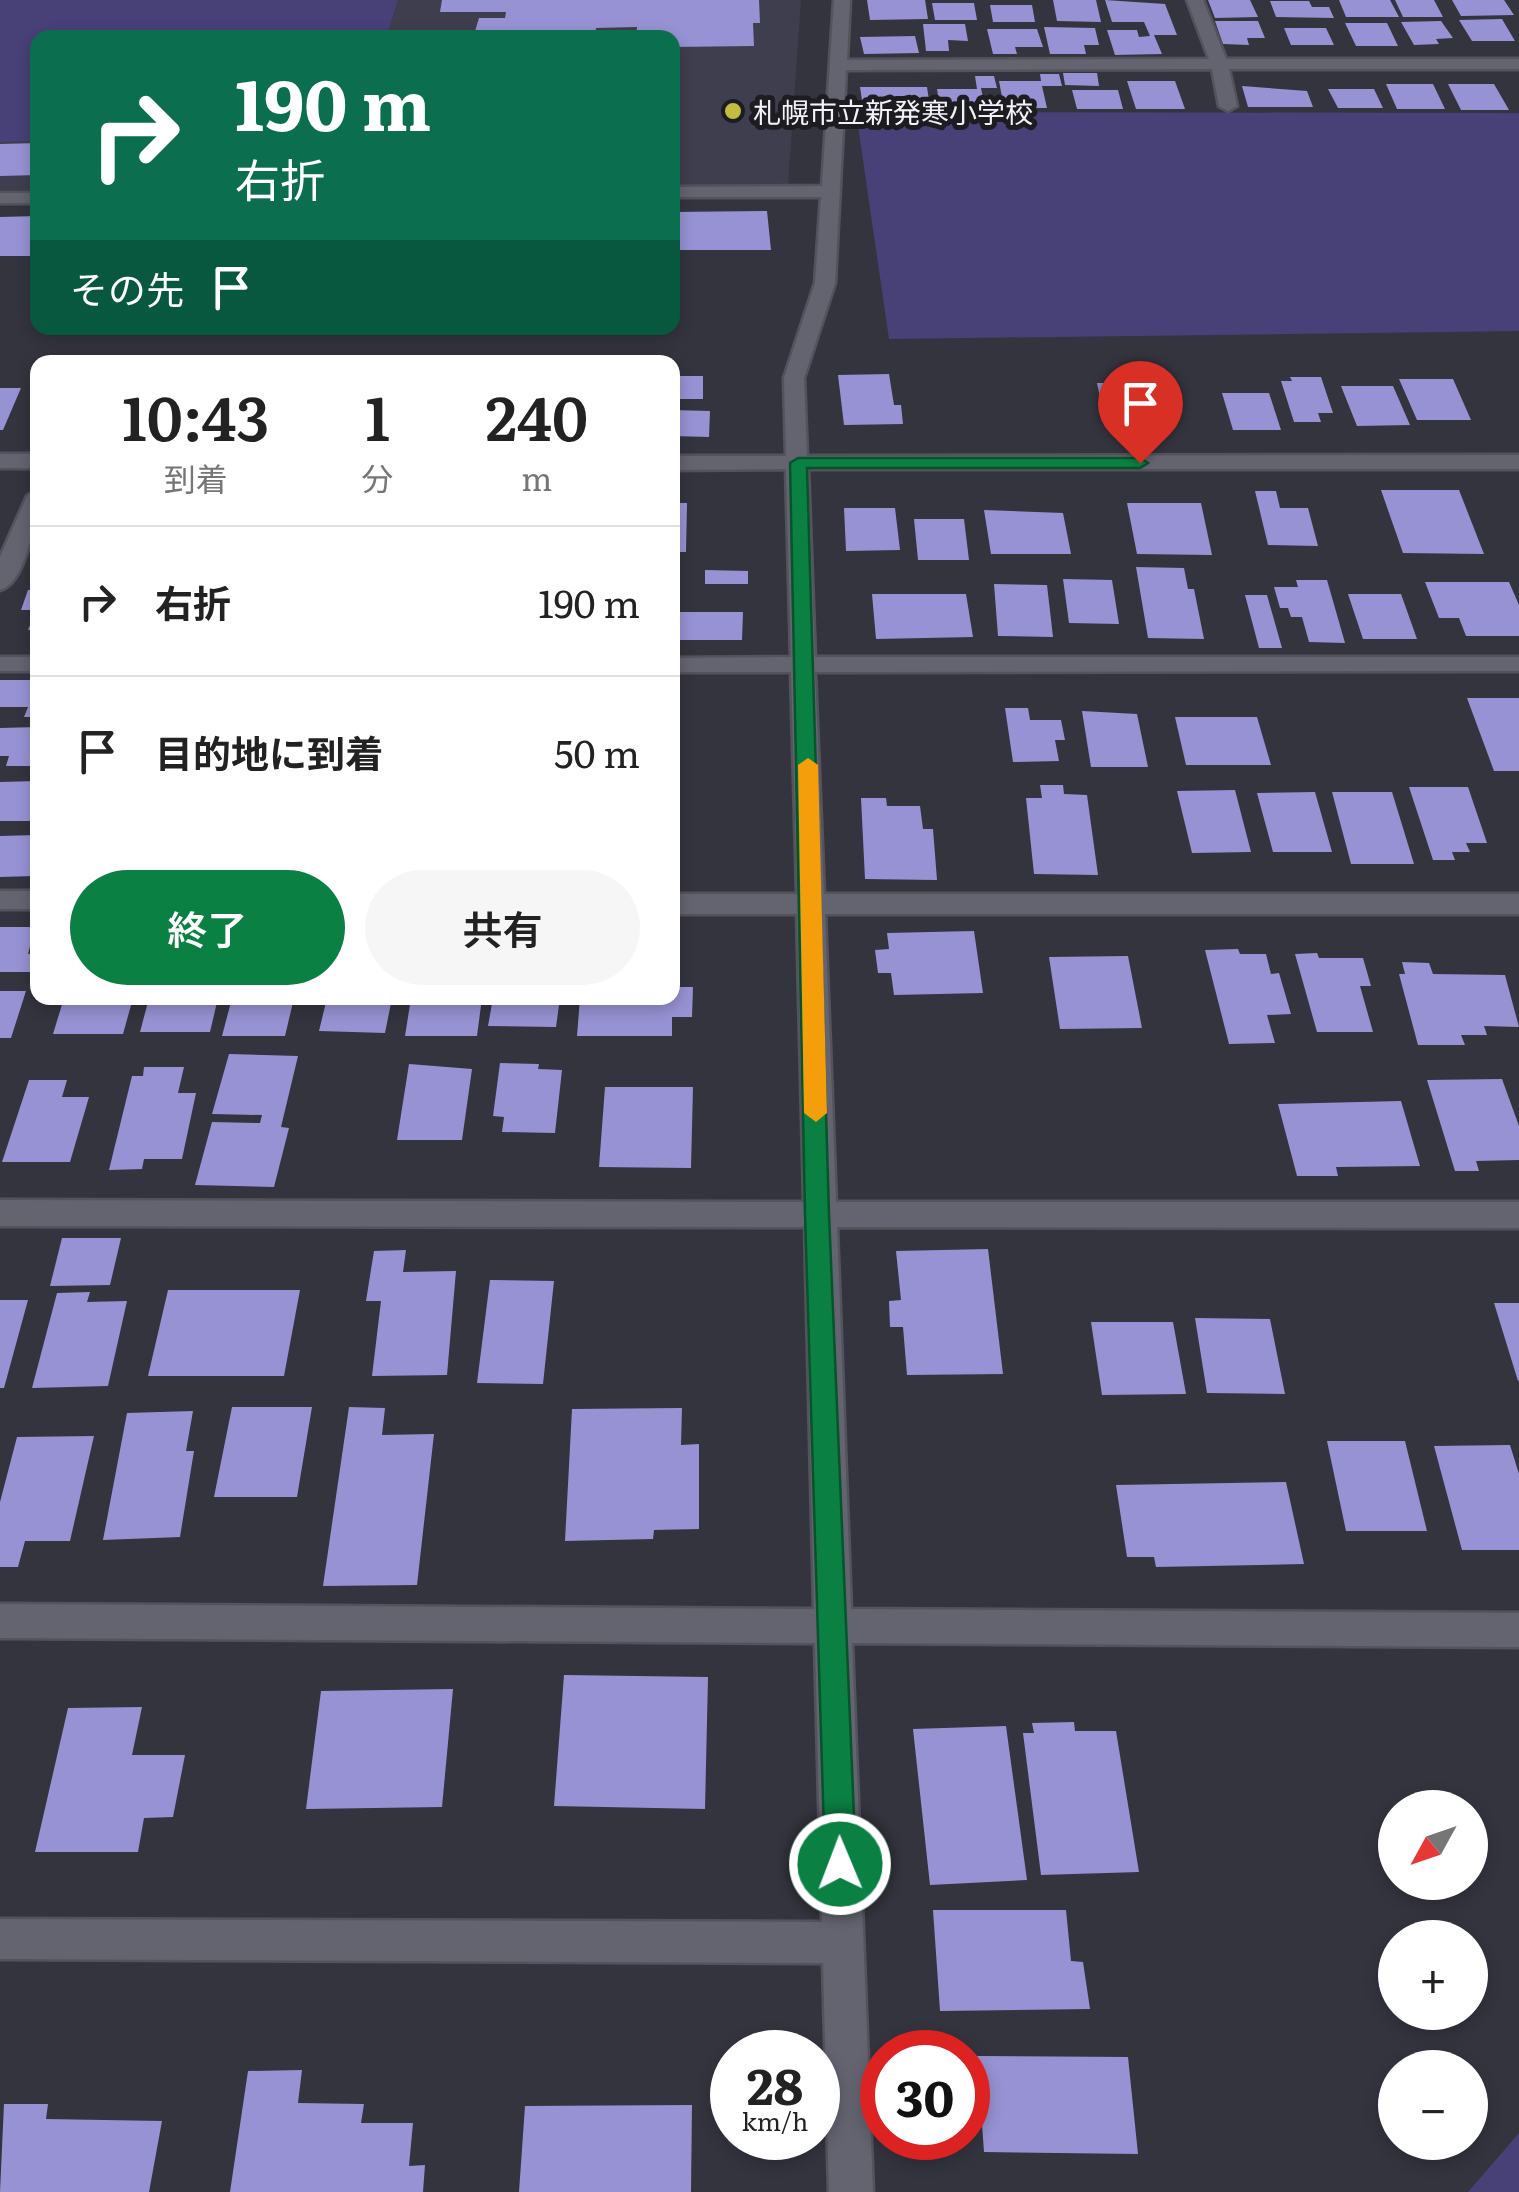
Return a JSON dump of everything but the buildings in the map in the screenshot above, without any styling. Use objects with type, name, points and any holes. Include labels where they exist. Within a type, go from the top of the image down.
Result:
[{"type":"street","points":[[842,0],[825,284],[794,378],[813,905],[817,1214],[836,1629],[851,2192]]},
{"type":"street","points":[[1196,0],[1220,66],[1228,106]]},
{"type":"street","points":[[839,65],[1519,64]]},
{"type":"street","points":[[680,192],[830,191]]},
{"type":"street","points":[[0,198],[30,198]]},
{"type":"street","points":[[0,461],[30,461]]},
{"type":"street","points":[[680,463],[1519,462]]},
{"type":"street","points":[[0,583],[30,514]]},
{"type":"street","points":[[0,664],[30,664]]},
{"type":"street","points":[[680,666],[1519,664]]},
{"type":"street","points":[[0,900],[30,900]]},
{"type":"street","points":[[680,904],[1519,904]]},
{"type":"street","points":[[0,1212],[1519,1215]]},
{"type":"street","points":[[0,1621],[836,1629],[1519,1630]]},
{"type":"street","points":[[0,1939],[842,1943]]},
{"type":"shaded area","name":"札幌市立新発寒小学校","points":[[0,0],[801,0],[788,185],[680,186],[680,30],[30,30],[30,190],[0,190]]},
{"type":"shaded area","points":[[0,0],[398,0],[388,30],[30,30],[30,141],[0,142]]},
{"type":"shaded area","points":[[856,112],[1519,113],[1519,331],[889,339]]},
{"type":"shaded area","points":[[1519,2133],[1519,2192],[1468,2192]]},
{"type":"slow traffic","points":[[808,765],[816,1113]]},
{"type":"place","name":"札幌市立新発寒小学校","points":[[733,111]]},
{"type":"route","points":[[840,1864],[836,1629],[817,1214],[813,905],[798,463],[1140,463]]}]
